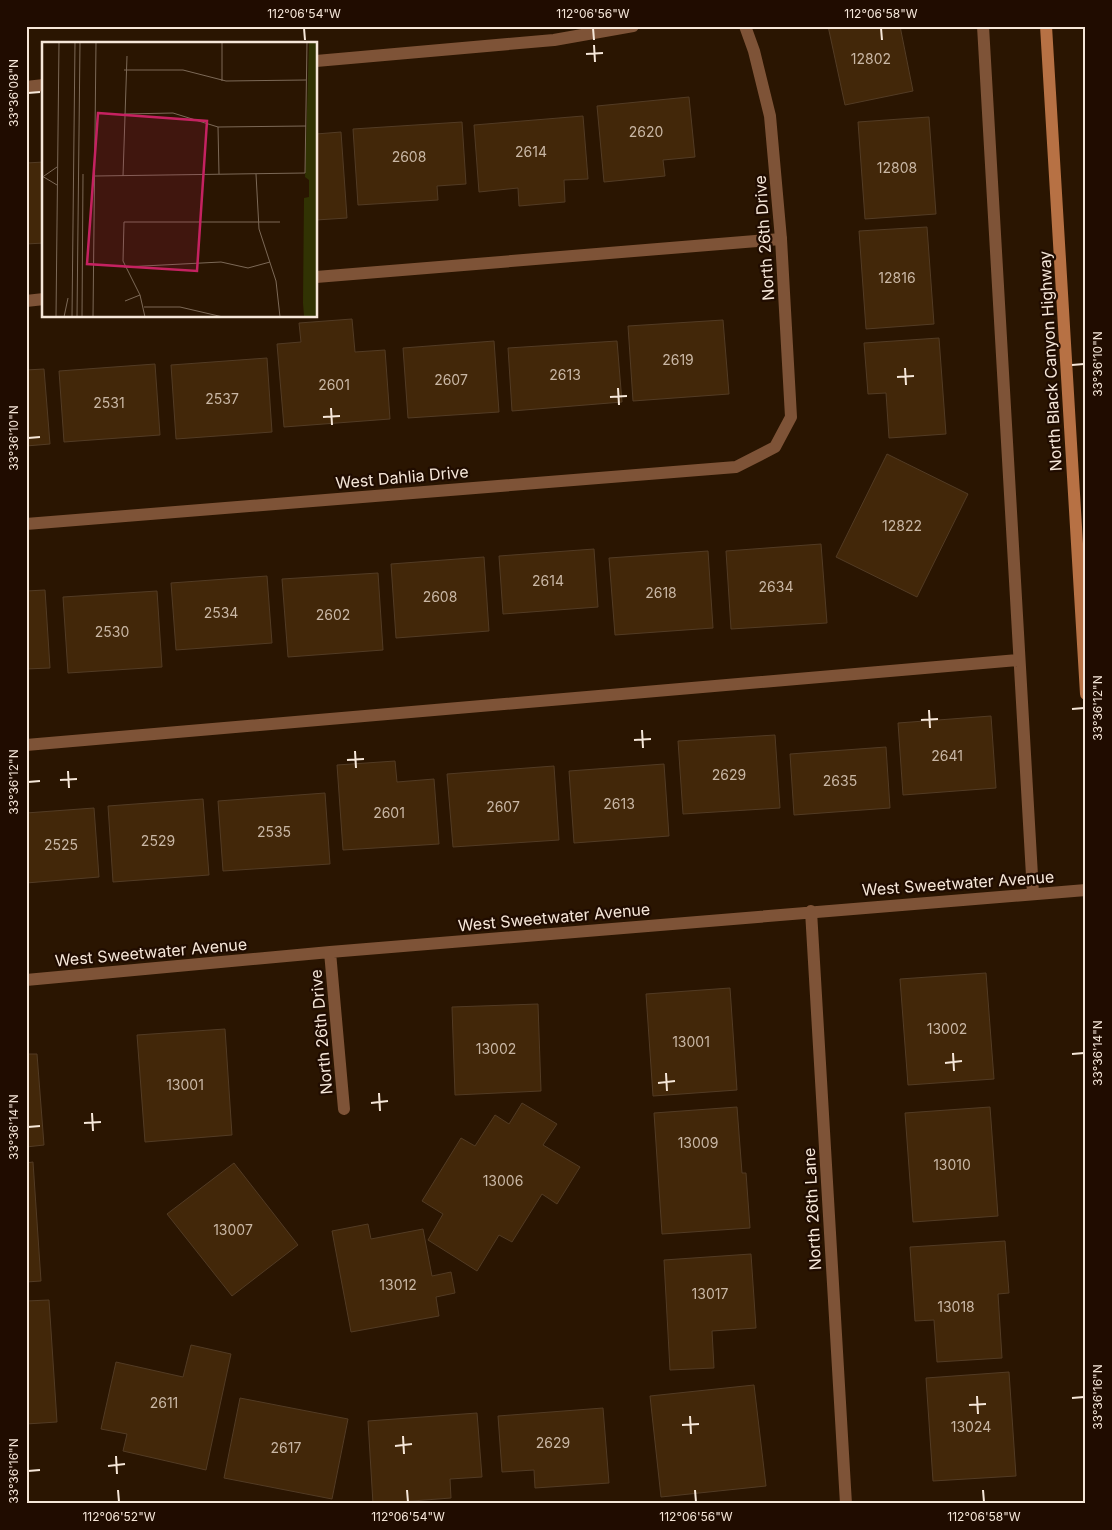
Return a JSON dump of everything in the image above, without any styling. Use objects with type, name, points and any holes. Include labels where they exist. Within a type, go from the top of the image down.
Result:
[{"type":"main road","name":"North Black Canyon Highway","points":[[1046,26],[1086,694]]},
{"type":"street","points":[[318,61],[554,40],[633,26]]},
{"type":"street","name":"North 26th Drive","points":[[745,26],[770,116],[781,239],[791,417],[775,447]]},
{"type":"street","points":[[983,26],[1018,660],[1033,893]]},
{"type":"street","points":[[26,86],[42,85]]},
{"type":"street","points":[[318,277],[781,239]]},
{"type":"street","points":[[26,301],[42,299]]},
{"type":"street","name":"West Dahlia Drive","points":[[26,524],[736,467],[775,447]]},
{"type":"street","points":[[26,744],[1018,660]]},
{"type":"street","name":"West Sweetwater Avenue","points":[[26,980],[811,911],[1086,890]]},
{"type":"street","name":"North 26th Lane","points":[[811,911],[846,1504]]},
{"type":"street","name":"North 26th Drive","points":[[330,952],[344,1109]]},
{"type":"building","points":[[828,26],[900,26],[913,91],[845,105]]},
{"type":"building","points":[[689,97],[695,157],[663,160],[665,176],[604,182],[597,106]]},
{"type":"building","points":[[583,116],[588,179],[564,180],[565,202],[519,206],[518,188],[479,192],[474,125]]},
{"type":"building","points":[[929,117],[936,214],[865,219],[858,122]]},
{"type":"building","points":[[462,122],[466,184],[437,186],[438,200],[358,205],[353,129]]},
{"type":"building","points":[[341,132],[347,218],[318,220],[318,134]]},
{"type":"building","points":[[42,162],[42,243],[26,244],[26,163]]},
{"type":"building","points":[[927,227],[934,324],[866,329],[859,231]]},
{"type":"building","points":[[352,319],[355,352],[385,350],[390,419],[284,427],[277,344],[301,342],[299,323]]},
{"type":"building","points":[[723,320],[729,394],[633,401],[628,326]]},
{"type":"building","points":[[939,338],[946,434],[889,438],[886,393],[868,394],[864,343]]},
{"type":"building","points":[[494,341],[499,412],[408,418],[403,348]]},
{"type":"building","points":[[617,341],[622,402],[512,411],[508,348]]},
{"type":"building","points":[[267,358],[272,432],[176,439],[171,365]]},
{"type":"building","points":[[155,364],[160,435],[64,442],[59,371]]},
{"type":"building","points":[[44,369],[50,444],[26,446],[26,370]]},
{"type":"building","points":[[887,454],[968,494],[917,597],[836,557]]},
{"type":"building","points":[[821,544],[827,623],[731,629],[726,551]]},
{"type":"building","points":[[594,549],[598,607],[503,614],[499,556]]},
{"type":"building","points":[[708,551],[713,628],[615,635],[609,558]]},
{"type":"building","points":[[484,557],[489,631],[396,638],[391,564]]},
{"type":"building","points":[[378,573],[383,650],[288,657],[282,579]]},
{"type":"building","points":[[267,576],[272,643],[176,650],[171,583]]},
{"type":"building","points":[[45,590],[50,668],[26,669],[26,591]]},
{"type":"building","points":[[157,591],[162,667],[68,673],[63,597]]},
{"type":"building","points":[[991,716],[996,788],[903,795],[898,723]]},
{"type":"building","points":[[775,735],[780,808],[683,814],[678,741]]},
{"type":"building","points":[[886,747],[890,808],[794,815],[790,754]]},
{"type":"building","points":[[395,761],[397,782],[434,779],[439,844],[343,850],[337,765]]},
{"type":"building","points":[[664,764],[669,836],[574,843],[569,771]]},
{"type":"building","points":[[554,766],[559,840],[453,847],[447,774]]},
{"type":"building","points":[[325,793],[330,864],[223,871],[218,801]]},
{"type":"building","points":[[203,799],[209,875],[113,882],[108,806]]},
{"type":"building","points":[[94,808],[99,877],[26,883],[26,813]]},
{"type":"building","points":[[986,973],[994,1079],[908,1085],[900,979]]},
{"type":"building","points":[[730,988],[737,1090],[653,1096],[646,994]]},
{"type":"building","points":[[538,1004],[541,1091],[455,1095],[452,1007]]},
{"type":"building","points":[[225,1029],[232,1135],[145,1142],[137,1035]]},
{"type":"building","points":[[26,1054],[37,1054],[44,1145],[26,1147]]},
{"type":"building","points":[[522,1103],[557,1124],[543,1145],[580,1167],[557,1204],[542,1194],[512,1242],[499,1235],[477,1271],[428,1240],[443,1214],[422,1201],[461,1138],[475,1146],[495,1115],[509,1124]]},
{"type":"building","points":[[737,1107],[742,1173],[746,1173],[750,1228],[662,1234],[654,1113]]},
{"type":"building","points":[[990,1107],[998,1216],[913,1222],[905,1113]]},
{"type":"building","points":[[33,1162],[41,1281],[26,1282],[26,1163]]},
{"type":"building","points":[[234,1163],[298,1245],[232,1296],[167,1214]]},
{"type":"building","points":[[368,1224],[371,1239],[423,1229],[432,1276],[451,1272],[455,1293],[436,1297],[439,1316],[351,1332],[332,1231]]},
{"type":"building","points":[[1005,1241],[1009,1293],[998,1294],[1002,1358],[937,1362],[934,1320],[915,1321],[910,1247]]},
{"type":"building","points":[[751,1254],[756,1328],[712,1331],[714,1368],[670,1370],[664,1260]]},
{"type":"building","points":[[49,1300],[57,1422],[26,1424],[26,1301]]},
{"type":"building","points":[[191,1345],[231,1354],[206,1470],[123,1451],[127,1434],[101,1429],[116,1362],[183,1377]]},
{"type":"building","points":[[1009,1372],[1016,1476],[933,1481],[926,1378]]},
{"type":"building","points":[[754,1385],[766,1486],[661,1497],[650,1396]]},
{"type":"building","points":[[240,1398],[348,1419],[332,1499],[224,1478]]},
{"type":"building","points":[[603,1408],[609,1483],[535,1488],[534,1470],[502,1472],[498,1416]]},
{"type":"building","points":[[477,1413],[482,1477],[450,1479],[451,1498],[373,1504],[368,1421]]}]
